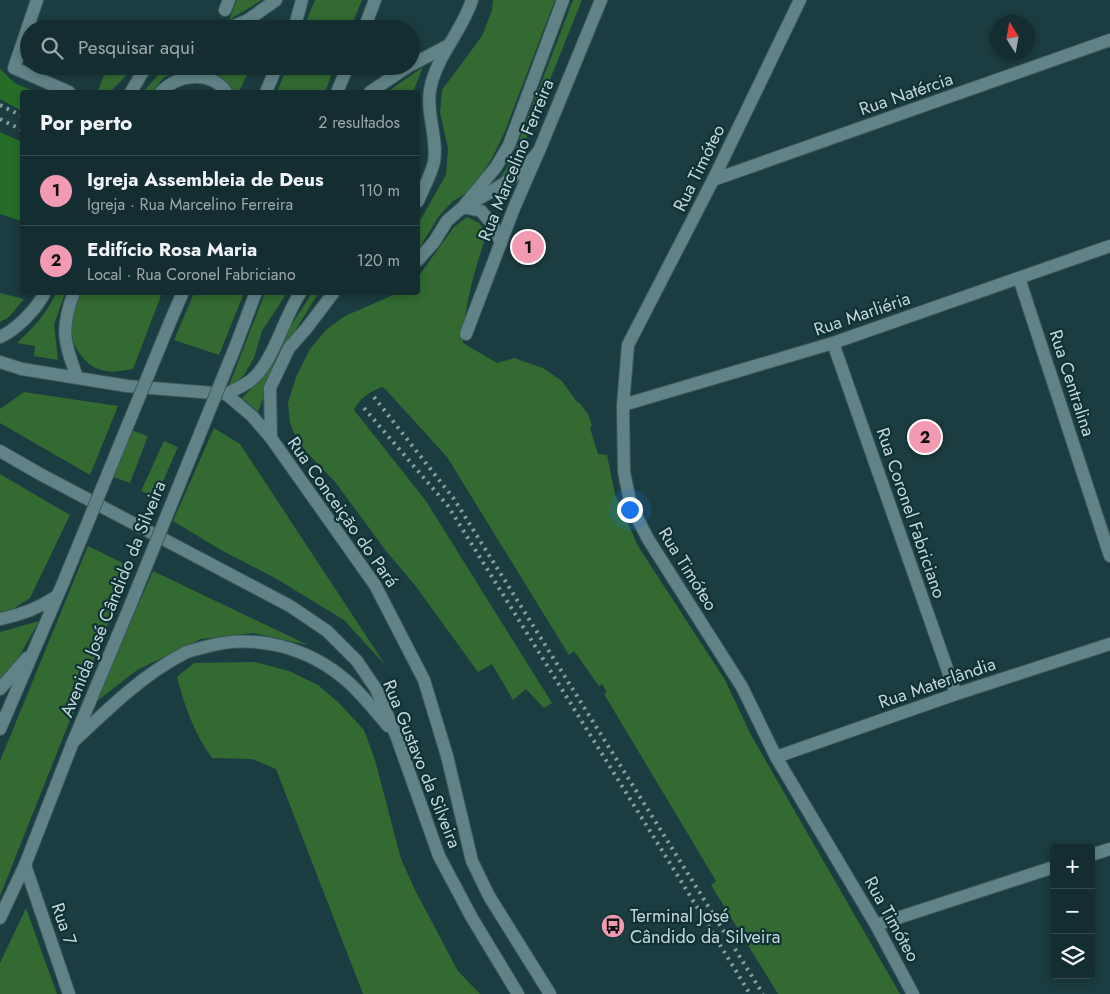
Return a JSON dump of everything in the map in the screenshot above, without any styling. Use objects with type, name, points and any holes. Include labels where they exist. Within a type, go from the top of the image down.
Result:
[{"type":"main road","points":[[30,20],[37,0]]},
{"type":"main road","points":[[248,20],[276,0]]},
{"type":"main road","points":[[296,20],[302,0]]},
{"type":"main road","points":[[367,20],[375,0]]},
{"type":"main road","points":[[420,196],[434,162],[429,110],[430,89],[438,64],[447,46],[468,14],[472,0]]},
{"type":"main road","points":[[420,258],[434,242],[447,221],[463,207],[496,167],[509,145],[563,0]]},
{"type":"main road","name":"Rua Marcelino Ferreira","points":[[466,334],[501,243],[601,0]]},
{"type":"main road","name":"Rua Timóteo","points":[[800,0],[713,180],[628,345],[623,405],[624,472],[631,506],[648,539],[742,687],[776,757],[876,925],[913,994]]},
{"type":"main road","name":"Rua Natércia","points":[[713,180],[1110,40]]},
{"type":"main road","points":[[420,60],[447,46]]},
{"type":"main road","points":[[20,50],[14,68],[20,71]]},
{"type":"main road","points":[[30,75],[64,90]]},
{"type":"main road","points":[[132,90],[141,75]]},
{"type":"main road","points":[[267,90],[274,75]]},
{"type":"main road","points":[[338,90],[344,75]]},
{"type":"main road","points":[[373,90],[395,75]]},
{"type":"main road","points":[[163,90],[173,81],[187,77],[201,77],[214,81],[224,90]]},
{"type":"main road","points":[[463,207],[502,187],[528,165],[539,151]]},
{"type":"main road","points":[[463,207],[481,211],[493,225],[501,243]]},
{"type":"main road","name":"Rua Marliéria","points":[[623,405],[833,343],[1110,246]]},
{"type":"main road","name":"Rua Centralina","points":[[1019,278],[1110,556]]},
{"type":"main road","points":[[0,337],[30,314],[42,295]]},
{"type":"main road","points":[[73,295],[65,320],[65,339],[77,377]]},
{"type":"main road","points":[[0,729],[58,596],[182,295]]},
{"type":"main road","name":"Avenida José Cândido da Silveira","points":[[0,918],[25,865],[255,295]]},
{"type":"main road","points":[[0,362],[22,369],[126,386],[226,394],[250,381],[258,373],[267,360],[300,295]]},
{"type":"main road","points":[[271,438],[270,388],[289,348],[331,296]]},
{"type":"main road","name":"Rua Coronel Fabriciano","points":[[833,343],[956,694]]},
{"type":"main road","name":"Rua Conceição do Pará","points":[[226,394],[252,416],[271,438],[375,585],[424,680],[447,756],[472,861],[489,896],[550,994]]},
{"type":"main road","points":[[0,451],[40,474]]},
{"type":"main road","points":[[0,462],[40,474]]},
{"type":"main road","name":"Rua Gustavo da Silveira","points":[[40,474],[290,606],[327,631],[357,661],[376,689],[396,735],[440,856],[472,918],[518,994]]},
{"type":"main road","points":[[0,619],[20,615],[38,608],[58,596]]},
{"type":"main road","points":[[73,742],[118,699],[184,653],[225,642],[273,644],[292,649],[329,668],[347,681],[396,735]]},
{"type":"main road","name":"Rua Materlândia","points":[[776,757],[956,694],[1110,644]]},
{"type":"main road","points":[[0,689],[35,649]]},
{"type":"main road","points":[[1095,854],[1110,849]]},
{"type":"main road","name":"Rua 7","points":[[25,865],[69,994]]},
{"type":"main road","points":[[876,925],[1050,868]]},
{"type":"green space","points":[[237,0],[262,0],[229,20]]},
{"type":"green space","points":[[315,0],[362,0],[354,20],[307,20]]},
{"type":"green space","points":[[493,0],[555,0],[503,136],[492,158],[468,192],[452,202],[439,216],[420,247],[420,220],[446,175],[448,148],[440,113],[442,90],[482,36],[492,10]]},
{"type":"green space","points":[[573,0],[582,0],[516,164],[503,179],[500,178],[511,161]]},
{"type":"green space","points":[[0,69],[16,84],[31,90],[20,90],[20,110],[0,99]]},
{"type":"green space","points":[[104,75],[127,75],[112,90],[98,90]]},
{"type":"green space","points":[[158,75],[171,75],[161,80],[154,90],[145,90]]},
{"type":"green space","points":[[217,75],[247,75],[240,90],[233,90]]},
{"type":"green space","points":[[284,75],[332,75],[326,90],[278,90]]},
{"type":"green space","points":[[411,75],[420,75],[414,90],[390,90]]},
{"type":"green space","points":[[0,132],[20,141],[20,220],[0,214]]},
{"type":"green space","points":[[467,217],[479,223],[487,233],[468,301],[463,343],[497,363],[514,358],[543,368],[562,381],[589,416],[592,426],[590,428],[598,454],[607,455],[615,494],[638,546],[725,680],[751,735],[900,994],[778,994],[711,885],[716,881],[604,694],[607,692],[602,684],[599,686],[574,651],[569,655],[447,457],[387,391],[382,387],[369,393],[359,402],[354,410],[426,501],[552,703],[544,708],[526,689],[513,700],[492,664],[478,672],[414,584],[386,551],[336,483],[298,443],[290,423],[288,403],[296,377],[310,349],[327,329],[345,316],[393,295],[420,295],[420,274],[454,227]]},
{"type":"green space","points":[[0,293],[24,299],[9,317],[0,322]]},
{"type":"green space","points":[[55,295],[64,295],[54,325],[58,360],[34,356],[35,346],[17,343],[29,332]]},
{"type":"green space","points":[[79,295],[161,295],[133,369],[112,372],[102,370],[86,361],[76,348],[73,340],[72,325]]},
{"type":"green space","points":[[193,295],[243,295],[219,355],[174,340]]},
{"type":"green space","points":[[264,295],[286,295],[262,331],[254,358],[244,375],[228,388]]},
{"type":"green space","points":[[311,295],[318,295],[285,350],[258,412],[242,398],[267,373],[290,327]]},
{"type":"green space","points":[[24,392],[118,406],[90,475],[0,423],[0,409]]},
{"type":"green space","points":[[214,428],[240,444],[386,666],[344,620],[275,578],[221,550],[173,521]]},
{"type":"green space","points":[[131,430],[148,436],[130,483],[113,477]]},
{"type":"green space","points":[[164,441],[178,447],[156,497],[141,491]]},
{"type":"green space","points":[[0,474],[70,515],[30,598],[13,609],[0,612]]},
{"type":"green space","points":[[88,546],[131,567],[0,896],[0,761]]},
{"type":"green space","points":[[153,571],[308,645],[253,633],[201,639],[137,670],[96,702]]},
{"type":"green space","points":[[39,621],[14,666],[0,683],[0,632]]},
{"type":"green space","points":[[255,662],[289,671],[318,685],[338,702],[364,730],[375,760],[401,859],[416,892],[458,971],[480,994],[363,994],[276,769],[252,759],[212,758],[195,730],[183,698],[177,677],[194,663]]},
{"type":"green space","points":[[26,908],[57,994],[0,994],[0,963]]},
{"type":"railway","points":[[0,105],[20,115]]},
{"type":"railway","points":[[0,119],[20,129]]},
{"type":"railway","points":[[374,397],[454,499],[763,994]]},
{"type":"railway","points":[[364,408],[448,506],[750,994]]},
{"type":"place","name":"Igreja Assembleia de Deus","points":[[528,247]]},
{"type":"place","name":"Edifício Rosa Maria","points":[[925,437]]},
{"type":"place","name":"Terminal José Cândido da Silveira","points":[[613,926]]}]
